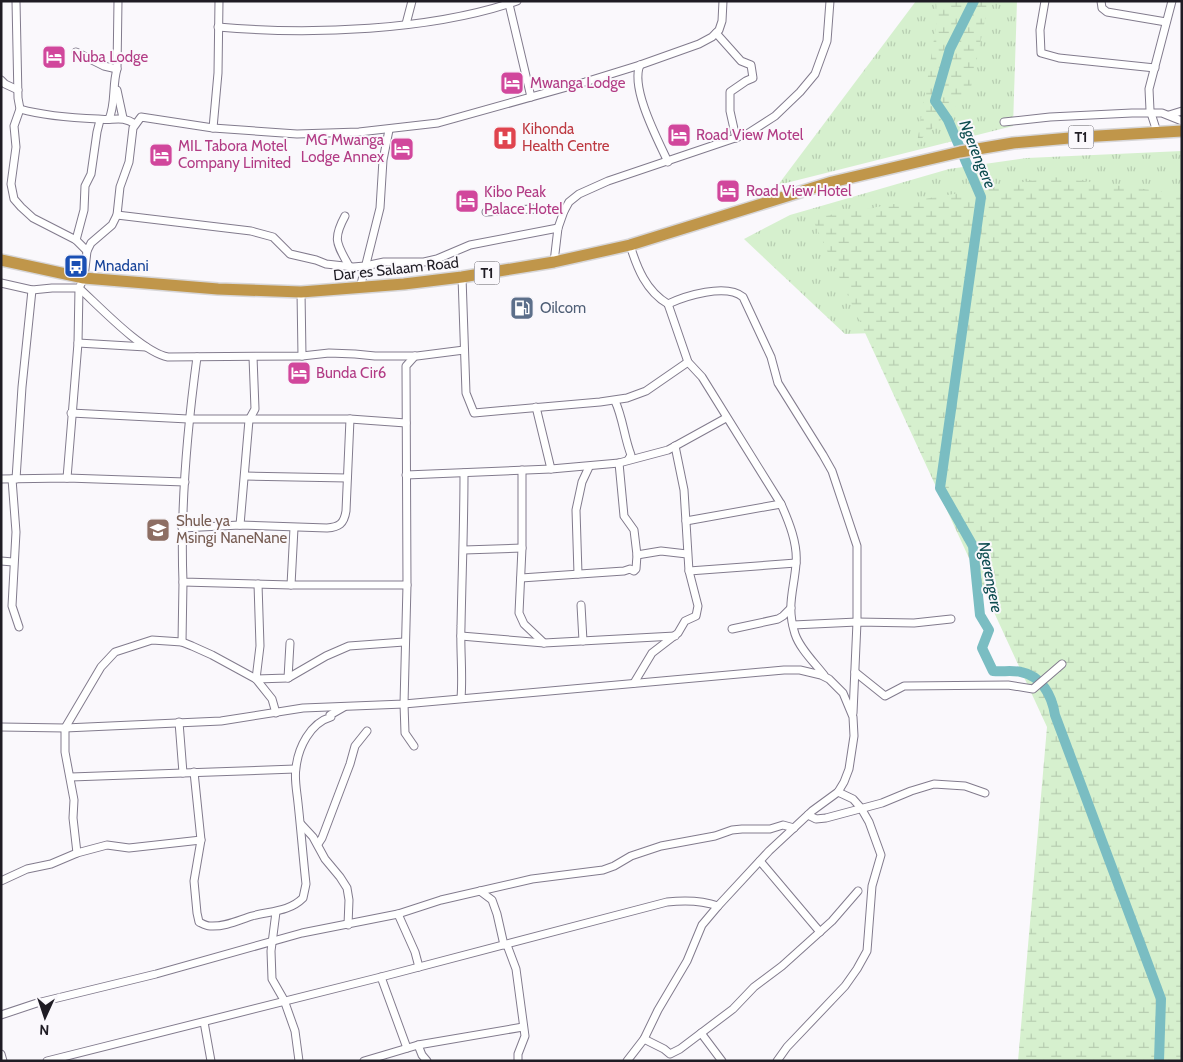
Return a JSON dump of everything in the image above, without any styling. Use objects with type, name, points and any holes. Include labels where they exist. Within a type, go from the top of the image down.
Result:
[{"type":"highway","name":"T1","points":[[1158,132],[1182,131]]},
{"type":"highway","name":"Dar es Salaam Road","points":[[1,260],[82,283],[218,289],[301,292],[462,277],[554,262],[630,245],[841,180],[960,152],[1065,138],[1158,132]]},
{"type":"street","points":[[16,1],[20,109],[14,126],[16,147],[11,184],[14,199],[33,218],[76,240],[86,251]]},
{"type":"street","points":[[109,119],[113,110],[114,77],[117,69],[118,1]]},
{"type":"street","points":[[214,128],[218,73],[219,1]]},
{"type":"street","points":[[406,24],[412,1]]},
{"type":"street","points":[[218,27],[303,31],[406,24],[439,20],[517,1]]},
{"type":"street","points":[[67,478],[86,251],[112,225],[118,215],[120,187],[129,162],[133,128],[141,117],[214,128],[297,134],[389,130],[448,121],[640,65],[699,44],[716,33],[722,21],[723,1]]},
{"type":"street","points":[[554,262],[558,228],[564,210],[576,196],[592,187],[747,134],[770,121],[812,78],[824,53],[827,41],[830,1]]},
{"type":"street","points":[[1045,1],[1040,30],[1041,53],[1059,58],[1155,68]]},
{"type":"street","points":[[1101,1],[1102,8],[1107,12],[1166,22]]},
{"type":"street","points":[[1158,132],[1149,104],[1149,89],[1172,1]]},
{"type":"street","points":[[509,4],[531,98]]},
{"type":"street","points":[[716,33],[741,61],[751,65],[752,79],[746,80],[730,92],[730,111],[736,138]]},
{"type":"street","points":[[76,52],[104,66],[117,69]]},
{"type":"street","points":[[640,65],[637,83],[644,108],[668,162]]},
{"type":"street","points":[[114,77],[123,118]]},
{"type":"street","points":[[1,80],[18,90]]},
{"type":"street","points":[[20,109],[44,114],[100,120],[127,118],[135,124]]},
{"type":"street","points":[[1169,115],[1182,111]]},
{"type":"street","points":[[1004,122],[1050,116],[1114,113],[1162,113],[1182,121]]},
{"type":"street","points":[[76,240],[84,210],[85,186],[91,174],[96,132],[100,120]]},
{"type":"street","points":[[360,288],[380,208],[384,160],[389,130]]},
{"type":"street","points":[[486,212],[531,209],[564,210]]},
{"type":"street","points":[[118,215],[251,231],[273,238],[290,254],[326,264],[349,266],[365,266],[384,262],[424,262],[437,259],[470,245],[558,228]]},
{"type":"street","points":[[345,216],[336,236],[340,250],[349,266]]},
{"type":"street","points":[[630,245],[642,277],[660,300],[668,304],[688,362],[702,377],[781,504],[789,521],[794,540],[796,563],[790,608],[798,640],[825,677],[843,693],[853,717]]},
{"type":"street","points":[[462,277],[466,392],[474,413],[616,400],[646,391],[688,362]]},
{"type":"street","points":[[1,282],[32,290],[82,283]]},
{"type":"street","points":[[82,283],[109,316],[146,347],[163,356],[253,357],[302,356],[329,353],[415,356],[464,350]]},
{"type":"street","points":[[19,627],[12,606],[16,532],[14,479],[32,290]]},
{"type":"street","points":[[627,1061],[644,1039],[658,1010],[687,961],[702,926],[760,861],[794,828],[838,792],[849,769],[854,736],[857,546],[838,488],[823,455],[778,383],[771,357],[764,345],[747,303],[738,293],[727,291],[690,296],[668,304]]},
{"type":"street","points":[[301,292],[302,356]]},
{"type":"street","points":[[78,342],[146,347]]},
{"type":"street","points":[[414,746],[405,733],[404,642],[407,585],[406,366],[415,356]]},
{"type":"street","points":[[182,642],[182,528],[188,419],[197,357]]},
{"type":"street","points":[[240,525],[250,420],[255,409],[253,357]]},
{"type":"street","points":[[616,400],[631,455],[628,460]]},
{"type":"street","points":[[536,407],[551,470]]},
{"type":"street","points":[[71,413],[188,419],[350,419],[406,424]]},
{"type":"street","points":[[406,475],[551,470],[619,463],[675,446],[726,418]]},
{"type":"street","points":[[182,528],[240,525],[294,528],[339,526],[346,512],[350,419]]},
{"type":"street","points":[[634,684],[652,653],[675,636],[681,630],[685,621],[696,616],[698,606],[689,571],[681,469],[675,446]]},
{"type":"street","points":[[521,578],[630,569],[634,571],[636,569],[637,555],[634,530],[624,516],[619,463]]},
{"type":"street","points":[[578,574],[576,510],[582,482],[589,467]]},
{"type":"street","points":[[522,470],[522,548],[518,607],[524,624],[544,643]]},
{"type":"street","points":[[461,698],[463,674],[461,636],[464,472]]},
{"type":"street","points":[[245,476],[347,478]]},
{"type":"street","points":[[1,479],[67,478],[185,482]]},
{"type":"street","points":[[686,521],[781,504]]},
{"type":"street","points":[[292,585],[294,528]]},
{"type":"street","points":[[464,550],[522,548]]},
{"type":"street","points":[[637,555],[661,551],[687,554]]},
{"type":"street","points":[[1,561],[13,562]]},
{"type":"street","points":[[689,571],[796,563]]},
{"type":"street","points":[[183,582],[292,585],[407,585]]},
{"type":"street","points":[[256,679],[260,646],[258,584]]},
{"type":"street","points":[[581,605],[583,641]]},
{"type":"street","points":[[732,628],[778,619],[790,608]]},
{"type":"street","points":[[793,625],[857,622],[914,623],[951,619]]},
{"type":"street","points":[[461,636],[544,643],[675,636]]},
{"type":"street","points":[[77,853],[73,818],[74,800],[65,752],[65,728],[101,668],[114,652],[152,640],[182,642],[212,655],[256,679],[272,699],[276,713]]},
{"type":"street","points":[[256,679],[288,678],[332,652],[349,646],[404,642]]},
{"type":"street","points":[[288,678],[290,643]]},
{"type":"street","points":[[855,672],[885,696],[904,686],[1008,685],[1033,689],[1062,664]]},
{"type":"street","points":[[1,727],[65,728],[221,721],[303,708],[404,704],[461,698],[531,694],[784,670],[807,671],[825,677]]},
{"type":"street","points":[[194,772],[201,840],[194,881],[197,913],[200,922],[208,926],[220,926],[254,915],[276,912],[298,902],[303,898],[305,892],[295,769],[300,749],[311,731],[322,720],[331,717],[330,715],[346,706]]},
{"type":"street","points":[[179,722],[183,773]]},
{"type":"street","points":[[318,844],[350,764],[355,746],[367,731]]},
{"type":"street","points":[[71,777],[295,769]]},
{"type":"street","points":[[808,816],[821,819],[882,803],[934,784],[965,786],[985,793]]},
{"type":"street","points":[[777,1061],[787,1047],[845,986],[867,951],[872,886],[881,855],[869,822],[861,808],[853,799],[838,792]]},
{"type":"street","points":[[300,823],[314,837],[325,859],[347,888],[349,900],[348,925]]},
{"type":"street","points":[[1,1015],[37,1003],[156,974],[302,933],[398,914],[441,900],[532,879],[603,870],[631,856],[661,846],[715,836],[735,830],[770,829],[783,825],[794,828]]},
{"type":"street","points":[[1,881],[27,869],[51,864],[77,853],[108,846],[129,848],[201,840]]},
{"type":"street","points":[[760,861],[820,932]]},
{"type":"street","points":[[480,891],[492,900],[498,914],[505,945],[516,969],[524,1036],[518,1054],[518,1061]]},
{"type":"street","points":[[644,1039],[670,1054],[680,1049],[733,1009],[754,987],[782,966],[832,921],[858,891]]},
{"type":"street","points":[[46,1061],[381,977],[667,902],[686,900],[718,906]]},
{"type":"street","points":[[276,912],[272,941],[272,979],[284,1000],[295,1032],[299,1061]]},
{"type":"street","points":[[398,914],[415,952],[419,966]]},
{"type":"street","points":[[381,977],[407,1048]]},
{"type":"street","points":[[204,1022],[210,1061]]},
{"type":"street","points":[[364,1061],[382,1058],[418,1045],[523,1027]]},
{"type":"street","points":[[700,1033],[722,1061]]},
{"type":"street","points":[[418,1045],[427,1061]]},
{"type":"street","points":[[1,1054],[3,1061]]},
{"type":"green space","points":[[916,1],[1017,1],[1013,126],[778,185]]},
{"type":"green space","points":[[936,1],[989,1],[970,92],[917,143],[937,21]]},
{"type":"green space","points":[[1182,151],[1182,322],[845,334],[744,239],[790,215],[949,169],[1027,158]]},
{"type":"green space","points":[[1053,177],[1182,194],[1182,1061],[1018,1061],[1047,727],[812,218]]},
{"type":"waterway","name":"Ngerengere","points":[[974,1],[950,49],[935,101],[948,120],[981,197],[940,488],[973,546],[980,615],[989,630],[982,648],[993,671],[1018,671],[1028,674],[1040,682],[1051,701],[1161,999],[1159,1061]]},
{"type":"place","name":"Nuba Lodge","points":[[54,57]]},
{"type":"place","name":"Mwanga Lodge","points":[[512,83]]},
{"type":"place","name":"Road View Motel","points":[[679,135]]},
{"type":"place","name":"Kihonda Health Centre","points":[[505,138]]},
{"type":"place","name":"MG Mwanga Lodge Annex","points":[[402,149]]},
{"type":"place","name":"MIL Tabora Motel Company Limited","points":[[161,155]]},
{"type":"place","name":"Road View Hotel","points":[[728,191]]},
{"type":"place","name":"Kibo Peak Palace Hotel","points":[[467,201]]},
{"type":"place","name":"Mnadani","points":[[76,266]]},
{"type":"place","name":"Oilcom","points":[[522,308]]},
{"type":"place","name":"Bunda Cir6","points":[[299,373]]},
{"type":"place","name":"Shule ya Msingi NaneNane","points":[[158,530]]}]
